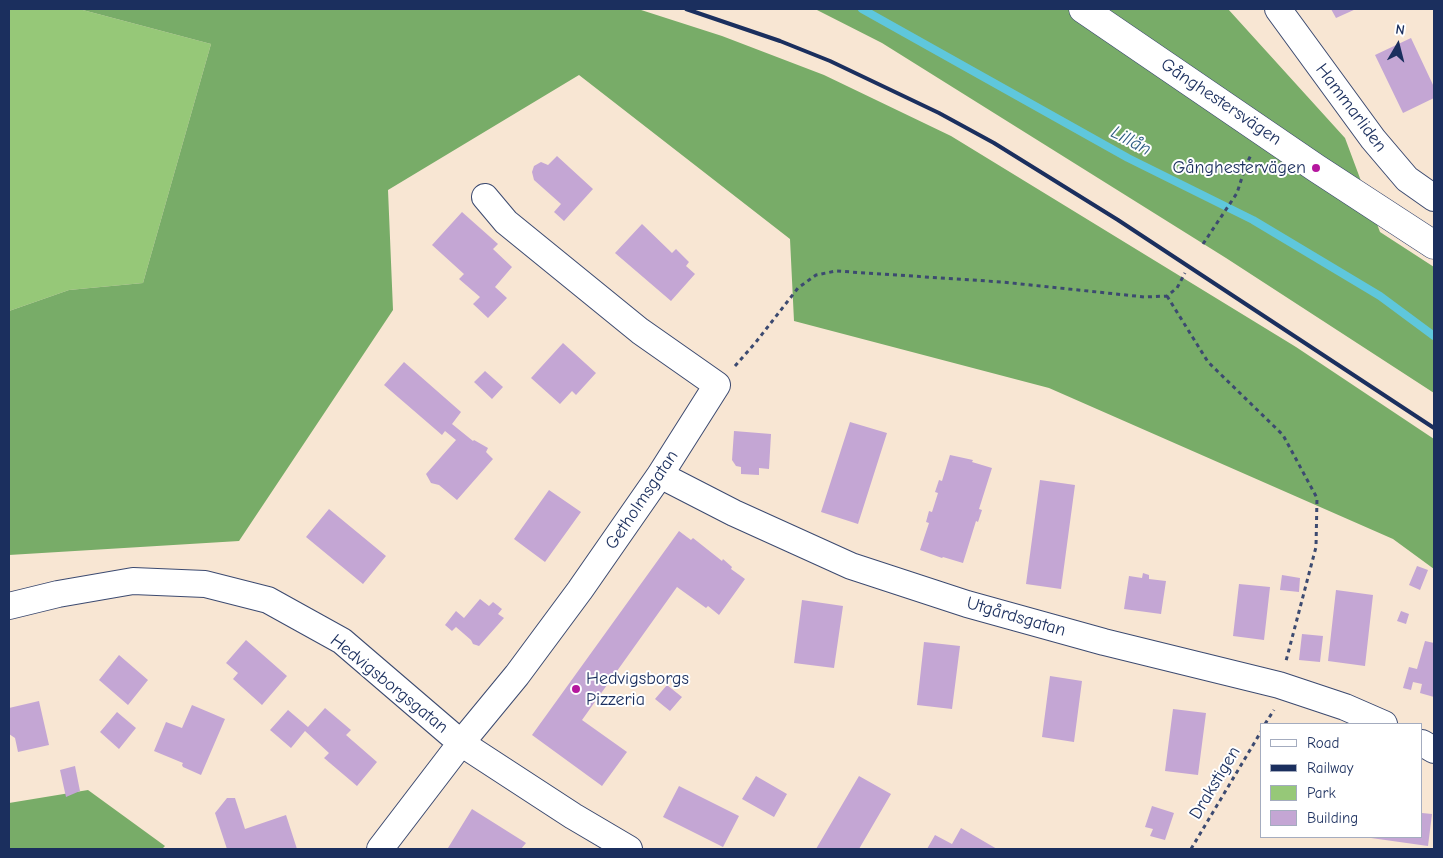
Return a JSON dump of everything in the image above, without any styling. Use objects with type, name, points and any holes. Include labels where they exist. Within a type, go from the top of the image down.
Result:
[{"type":"street","name":"Gånghestersvägen","points":[[1082,9],[1316,168],[1434,245]]},
{"type":"street","name":"Hammarliden","points":[[1278,9],[1373,139],[1407,179],[1434,198]]},
{"type":"street","points":[[485,197],[506,222],[640,331],[717,385]]},
{"type":"street","name":"Getholmsgatan","points":[[380,849],[461,743],[517,675],[580,590],[660,475],[717,385]]},
{"type":"street","name":"Utgårdsgatan","points":[[660,475],[734,513],[851,566],[967,604],[1104,642],[1279,686],[1345,707],[1382,723]]},
{"type":"street","name":"Hedvigsborgsgatan","points":[[9,606],[58,594],[133,581],[205,584],[268,600],[342,641],[461,743],[629,849]]},
{"type":"street","points":[[1423,744],[1434,750]]},
{"type":"path","points":[[1203,244],[1237,193]]},
{"type":"path","points":[[717,385],[756,342],[798,288],[816,275],[836,271],[1002,282],[1145,296],[1167,296],[1177,288],[1185,273]]},
{"type":"path","points":[[1167,296],[1208,362],[1283,436],[1317,498],[1316,547],[1279,686]]},
{"type":"path","name":"Drakstigen","points":[[1191,849],[1260,733]]},
{"type":"green space","points":[[9,9],[79,9],[211,44],[143,283],[69,290],[9,311]]},
{"type":"green space","points":[[79,9],[638,9],[722,36],[824,75],[951,136],[1296,347],[1434,439],[1434,569],[1393,539],[1049,388],[794,321],[790,239],[579,75],[388,190],[393,310],[239,541],[9,555],[9,311],[69,290],[143,283],[211,44]]},
{"type":"green space","points":[[815,9],[1228,9],[1345,138],[1380,232],[1434,267],[1434,393],[1226,258],[882,43]]},
{"type":"green space","points":[[88,790],[165,846],[162,849],[9,849],[9,803]]},
{"type":"building","points":[[1331,9],[1356,9],[1336,18]]},
{"type":"building","points":[[1411,38],[1434,87],[1434,98],[1403,113],[1375,55]]},
{"type":"building","points":[[557,156],[593,189],[564,221],[554,212],[561,204],[534,180],[532,172],[534,166],[541,162],[548,165]]},
{"type":"building","points":[[462,212],[498,244],[493,249],[512,267],[495,287],[507,298],[488,318],[473,304],[480,297],[459,279],[464,274],[432,245]]},
{"type":"building","points":[[642,224],[672,253],[676,249],[689,262],[686,266],[695,274],[671,301],[615,253]]},
{"type":"building","points":[[563,343],[596,373],[576,395],[572,391],[560,404],[531,378]]},
{"type":"building","points":[[404,362],[461,412],[452,424],[473,441],[488,448],[486,452],[493,459],[457,500],[439,485],[431,483],[426,474],[456,440],[445,431],[442,435],[384,385]]},
{"type":"building","points":[[485,371],[503,387],[492,399],[474,382]]},
{"type":"building","points":[[850,422],[887,433],[858,524],[821,512]]},
{"type":"building","points":[[734,431],[771,434],[769,469],[759,468],[759,475],[741,474],[741,467],[736,466],[732,460]]},
{"type":"building","points":[[950,455],[973,460],[972,462],[992,468],[979,509],[982,510],[978,522],[976,521],[963,563],[920,550],[929,523],[926,522],[929,511],[932,512],[938,493],[935,492],[939,480],[942,481]]},
{"type":"building","points":[[1040,480],[1075,485],[1061,589],[1026,584]]},
{"type":"building","points":[[549,490],[581,512],[545,562],[514,539]]},
{"type":"building","points":[[329,509],[386,556],[363,584],[306,537]]},
{"type":"building","points":[[679,531],[691,540],[693,538],[722,561],[723,559],[732,567],[731,569],[745,579],[719,615],[677,587],[582,720],[627,752],[602,786],[532,735]]},
{"type":"building","points":[[1417,566],[1428,570],[1420,590],[1409,585]]},
{"type":"building","points":[[1143,573],[1149,575],[1149,579],[1166,581],[1161,614],[1124,609],[1129,576],[1142,578]]},
{"type":"building","points":[[1282,575],[1300,578],[1299,592],[1280,590]]},
{"type":"building","points":[[1239,584],[1270,587],[1264,640],[1233,636]]},
{"type":"building","points":[[1336,590],[1373,595],[1365,666],[1328,661]]},
{"type":"building","points":[[480,599],[489,606],[493,602],[502,609],[498,614],[504,618],[479,646],[473,644],[456,627],[452,631],[445,625],[456,611],[464,618]]},
{"type":"building","points":[[802,600],[843,606],[834,668],[794,663]]},
{"type":"building","points":[[1401,611],[1409,614],[1406,624],[1397,621]]},
{"type":"building","points":[[1302,634],[1323,636],[1320,662],[1299,660]]},
{"type":"building","points":[[246,640],[287,676],[262,705],[233,679],[238,673],[226,663]]},
{"type":"building","points":[[1425,641],[1434,643],[1434,697],[1420,693],[1422,684],[1413,682],[1411,690],[1403,688],[1409,667],[1417,669]]},
{"type":"building","points":[[924,642],[960,646],[952,709],[917,705]]},
{"type":"building","points":[[119,655],[148,680],[128,705],[99,680]]},
{"type":"building","points":[[1050,676],[1082,681],[1074,742],[1042,737]]},
{"type":"building","points":[[667,685],[682,697],[670,711],[655,699]]},
{"type":"building","points":[[39,701],[49,745],[18,752],[15,738],[9,734],[9,708]]},
{"type":"building","points":[[192,705],[225,719],[201,775],[183,767],[183,763],[154,751],[166,722],[182,728]]},
{"type":"building","points":[[325,708],[351,730],[346,735],[377,762],[357,786],[324,758],[329,753],[305,731],[291,748],[270,730],[288,710],[308,727]]},
{"type":"building","points":[[1173,709],[1206,713],[1198,775],[1165,771]]},
{"type":"building","points":[[117,712],[136,728],[119,749],[100,732]]},
{"type":"building","points":[[75,766],[80,791],[66,797],[60,770]]},
{"type":"building","points":[[756,776],[787,794],[774,817],[742,799]]},
{"type":"building","points":[[859,776],[891,794],[859,849],[816,849]]},
{"type":"building","points":[[679,786],[739,816],[723,847],[663,817]]},
{"type":"building","points":[[227,798],[235,798],[245,829],[286,815],[297,849],[227,849],[215,813]]},
{"type":"building","points":[[1152,806],[1174,813],[1165,840],[1150,836],[1153,829],[1145,827]]},
{"type":"building","points":[[472,809],[526,843],[521,849],[448,848]]},
{"type":"building","points":[[1423,813],[1432,814],[1428,846],[1371,838],[1423,838]]},
{"type":"building","points":[[961,828],[997,849],[927,849],[935,835],[952,844]]},
{"type":"waterway","name":"Lillån","points":[[862,9],[1128,158],[1253,220],[1380,296],[1434,336]]},
{"type":"railway","points":[[686,9],[780,41],[830,61],[939,113],[994,143],[1118,220],[1434,428]]},
{"type":"place","name":"Gånghestervägen","points":[[1316,168]]},
{"type":"place","name":"Hedvigsborgs Pizzeria","points":[[576,689]]}]
